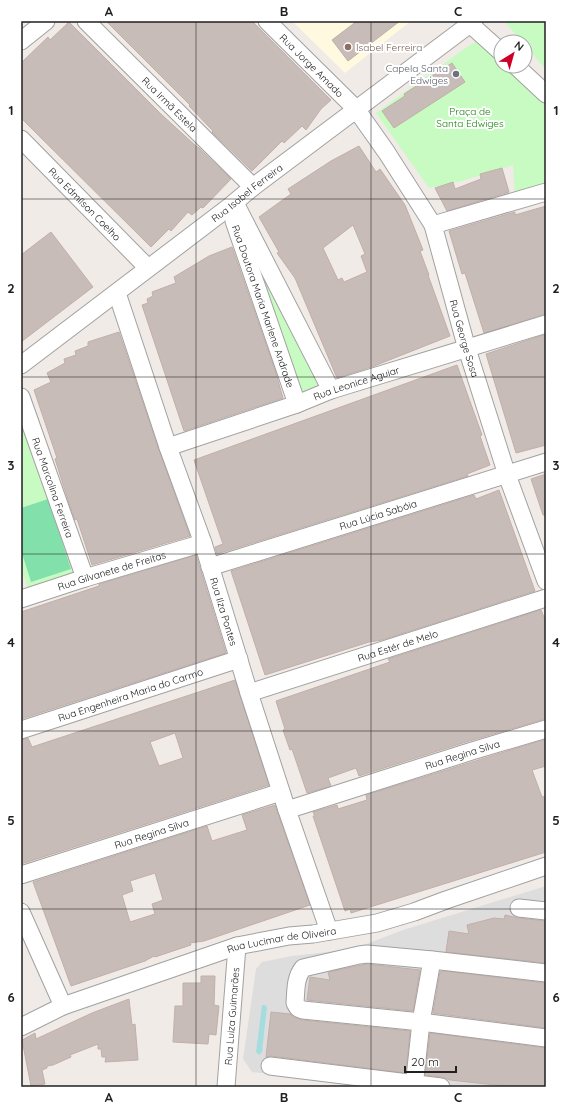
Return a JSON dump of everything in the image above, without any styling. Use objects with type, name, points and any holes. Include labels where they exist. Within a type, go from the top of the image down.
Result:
[{"type":"street","points":[[21,41],[46,21]]},
{"type":"street","name":"Rua Irmã Estela","points":[[86,21],[253,187]]},
{"type":"street","name":"Rua Jorge Amado","points":[[268,21],[356,108]]},
{"type":"street","points":[[472,22],[493,44]]},
{"type":"street","name":"Rua Isabel Ferreira","points":[[21,365],[232,205],[253,187],[356,108],[472,22]]},
{"type":"street","points":[[525,74],[546,94]]},
{"type":"street","name":"Rua George Sosa","points":[[356,108],[433,225],[467,349],[507,475],[546,581]]},
{"type":"street","name":"Rua Edmílson Coelho","points":[[21,139],[148,268]]},
{"type":"street","points":[[433,225],[546,192]]},
{"type":"street","points":[[232,205],[331,390]]},
{"type":"street","name":"Rua Doutora Maria Marlene Andrade","points":[[232,205],[297,404]]},
{"type":"street","name":"Rua Ilza Pontes","points":[[117,293],[168,447],[210,567],[281,792],[329,931]]},
{"type":"street","name":"Rua Leonice Aguiar","points":[[168,447],[297,404],[331,390],[546,324]]},
{"type":"street","name":"Rua Marcolina Ferreira","points":[[21,397],[85,578]]},
{"type":"street","name":"Rua Lúcia Sabóia","points":[[210,567],[546,462]]},
{"type":"street","name":"Rua Gilvanete de Freitas","points":[[21,598],[202,543]]},
{"type":"street","name":"Rua Estér de Melo","points":[[249,693],[546,598]]},
{"type":"street","name":"Rua Engenheira Maria do Carmo","points":[[21,730],[239,660]]},
{"type":"street","name":"Rua Regina Silva","points":[[287,810],[546,729]]},
{"type":"street","name":"Rua Regina Silva","points":[[21,875],[281,792]]},
{"type":"street","name":"Rua Lucimar de Oliveira","points":[[21,1027],[63,1006],[237,946],[289,936],[377,923],[414,912],[546,866]]},
{"type":"street","points":[[519,908],[546,912]]},
{"type":"street","points":[[21,912],[63,1006]]},
{"type":"street","name":"Rua Luiza Guimarães","points":[[226,1087],[237,946]]},
{"type":"street","points":[[546,974],[432,960],[359,955],[303,968],[298,973],[295,1003],[298,1008],[302,1010],[421,1022],[546,1038]]},
{"type":"street","points":[[414,1086],[421,1022],[432,960]]},
{"type":"street","points":[[270,1066],[414,1086],[441,1087]]},
{"type":"street","points":[[226,1087],[231,1087]]},
{"type":"shaded area","name":"Isabel Ferreira","points":[[292,21],[411,21],[345,73]]},
{"type":"shaded area","points":[[546,886],[546,1087],[387,1087],[252,1072],[243,1059],[256,969],[262,962],[292,956],[353,949],[403,930]]},
{"type":"green space","points":[[546,21],[546,70],[533,55],[533,34],[515,34],[505,22]]},
{"type":"green space","name":"Praça de Santa Edwiges","points":[[489,34],[493,38],[493,74],[527,74],[546,94],[546,187],[515,197],[513,165],[462,181],[429,188],[376,113],[467,47]]},
{"type":"green space","points":[[247,232],[322,385],[298,394]]},
{"type":"green space","points":[[21,404],[77,572],[28,589],[21,568]]},
{"type":"green space","points":[[48,499],[71,569],[31,582],[21,550],[21,508]]},
{"type":"water","points":[[262,1005],[267,1007],[262,1052],[259,1055],[256,1052]]},
{"type":"building","points":[[106,21],[252,21],[331,100],[321,109],[306,130],[302,126],[284,143],[282,141],[252,171],[212,132],[213,131],[189,106],[190,105]]},
{"type":"building","points":[[357,21],[400,21],[348,61],[332,40]]},
{"type":"building","points":[[69,22],[162,115],[231,179],[203,208],[201,207],[192,215],[188,212],[171,231],[169,229],[151,247],[21,118],[21,63],[48,37],[50,40]]},
{"type":"building","points":[[452,63],[465,82],[394,128],[382,111],[405,96],[404,94]]},
{"type":"building","points":[[359,146],[376,172],[380,169],[405,205],[423,250],[420,251],[450,336],[374,366],[337,378],[295,278],[277,253],[279,252],[259,217],[291,194],[288,189],[331,161]],"holes":[[[353,225],[365,254],[361,256],[367,272],[344,282],[342,278],[338,280],[323,248]]]},
{"type":"building","points":[[502,168],[509,192],[447,211],[435,188],[453,182],[455,189],[481,179],[480,174]]},
{"type":"building","points":[[546,206],[546,314],[484,333],[465,273],[462,274],[449,231],[515,212],[515,215]]},
{"type":"building","points":[[51,232],[93,287],[21,342],[21,255]]},
{"type":"building","points":[[232,247],[275,370],[283,398],[184,431],[142,305],[148,303],[147,299],[153,296],[152,292],[176,283],[174,277],[209,256]]},
{"type":"building","points":[[119,332],[190,536],[92,565],[77,519],[75,520],[69,503],[55,459],[57,458],[34,390],[51,382],[47,373],[65,363],[64,359],[76,355],[75,351],[88,346],[88,342]]},
{"type":"building","points":[[546,334],[546,445],[516,453],[486,354]]},
{"type":"building","points":[[457,365],[482,435],[480,436],[490,465],[467,474],[468,476],[217,554],[215,547],[223,544],[194,460]]},
{"type":"building","points":[[546,474],[546,515],[543,515],[531,479]]},
{"type":"building","points":[[499,490],[535,591],[382,640],[369,642],[265,675],[231,571],[474,495],[476,499]]},
{"type":"building","points":[[196,555],[226,653],[21,719],[21,612],[99,586],[99,584]]},
{"type":"building","points":[[541,610],[546,622],[546,719],[469,741],[359,776],[356,768],[328,778],[331,786],[307,793],[292,749],[290,750],[283,730],[285,729],[276,701],[390,662],[388,659]]},
{"type":"building","points":[[235,680],[269,785],[21,864],[21,740],[28,738],[32,747]],"holes":[[[175,733],[183,758],[159,766],[150,742]]]},
{"type":"building","points":[[546,739],[546,766],[532,770],[542,797],[546,796],[546,852],[351,913],[350,909],[345,911],[313,816],[315,816],[313,812],[337,805],[338,809],[367,800],[366,795]]},
{"type":"building","points":[[275,805],[310,905],[204,941],[190,943],[191,945],[155,957],[154,956],[145,961],[71,986],[33,882],[207,826],[212,841],[247,830],[242,815]],"holes":[[[155,873],[163,900],[152,904],[155,914],[130,922],[122,895],[133,891],[130,881]]]},
{"type":"building","points":[[505,915],[546,921],[546,963],[446,952],[449,931],[469,934],[467,925],[494,918],[504,919]]},
{"type":"building","points":[[367,964],[420,970],[413,1011],[307,1000],[310,977],[330,980],[328,972]]},
{"type":"building","points":[[444,971],[546,983],[546,1028],[433,1013],[440,972]]},
{"type":"building","points":[[201,976],[215,976],[214,1005],[219,1006],[216,1035],[209,1034],[208,1044],[173,1042],[175,1006],[183,1006],[183,983],[201,983]]},
{"type":"building","points":[[129,999],[132,1025],[135,1024],[138,1060],[105,1062],[106,1057],[102,1057],[101,1049],[98,1049],[98,1044],[70,1055],[71,1057],[53,1065],[47,1066],[47,1068],[42,1070],[45,1084],[31,1086],[22,1040],[35,1033],[36,1039],[92,1013]]},
{"type":"building","points":[[271,1012],[290,1014],[302,1020],[410,1031],[406,1073],[271,1056],[266,1057]]},
{"type":"building","points":[[430,1033],[546,1048],[546,1087],[514,1087],[450,1080],[442,1077],[425,1075]]},
{"type":"place","name":"Isabel Ferreira","points":[[348,47]]},
{"type":"place","name":"Capela Santa Edwiges","points":[[456,74]]}]
